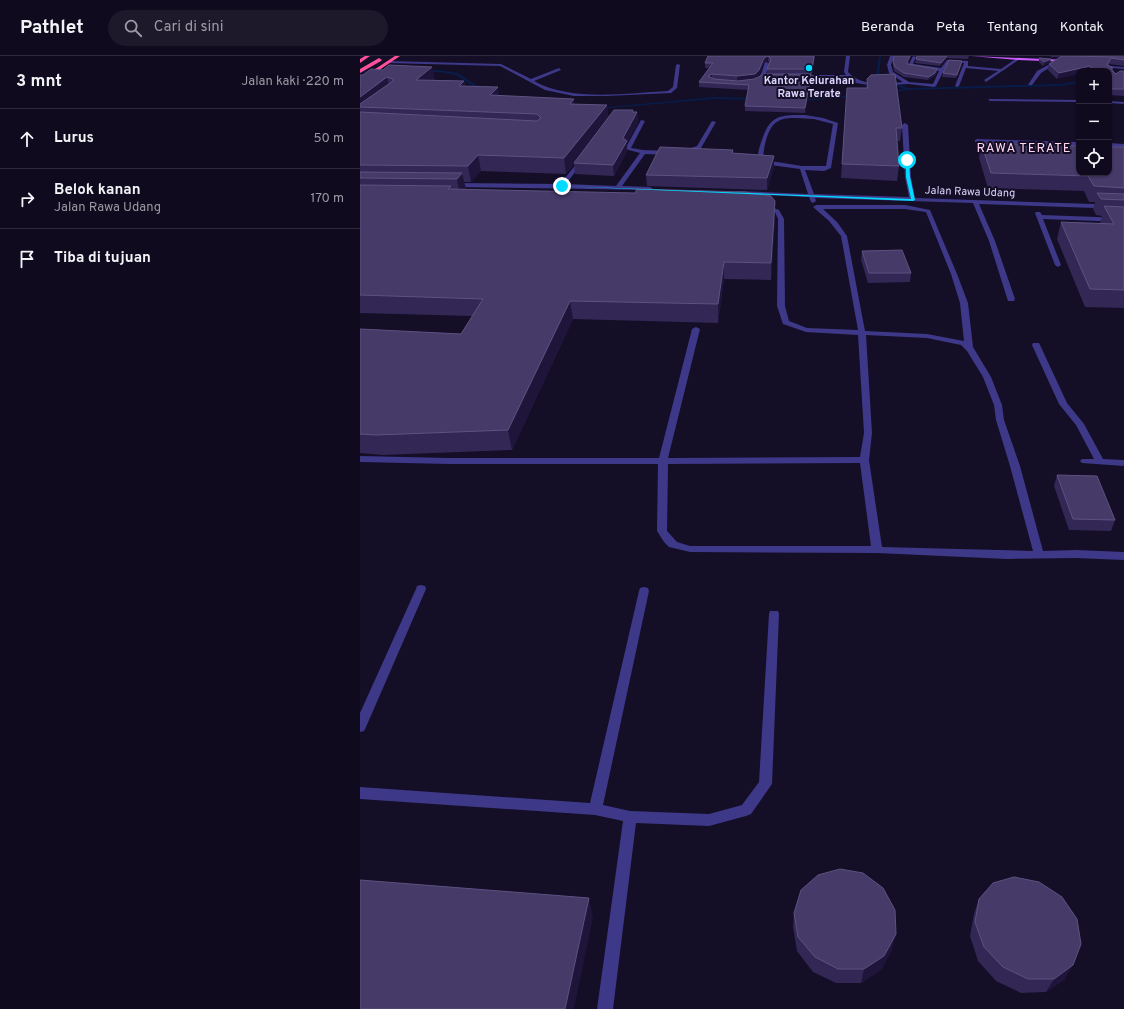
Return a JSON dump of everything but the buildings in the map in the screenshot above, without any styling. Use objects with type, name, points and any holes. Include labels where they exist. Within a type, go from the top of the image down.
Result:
[{"type":"highway","points":[[360,61],[368,56]]},
{"type":"highway","points":[[360,71],[385,56]]},
{"type":"highway","points":[[361,80],[398,56]]},
{"type":"main road","points":[[973,56],[1075,61]]},
{"type":"street","points":[[848,56],[846,72],[848,76]]},
{"type":"street","points":[[892,56],[890,65],[891,73],[905,84]]},
{"type":"street","points":[[914,57],[910,64],[912,66],[942,70]]},
{"type":"street","points":[[986,81],[1018,59]]},
{"type":"street","points":[[1030,84],[1040,72],[1060,60]]},
{"type":"street","points":[[794,76],[848,76],[868,85],[878,86],[905,84],[934,86],[947,61],[967,62],[968,63],[957,86]]},
{"type":"street","points":[[390,62],[501,65],[521,74],[547,89],[578,94],[669,92],[675,88],[678,65]]},
{"type":"street","points":[[751,83],[757,82],[765,76],[768,63]]},
{"type":"street","points":[[965,67],[1003,70]]},
{"type":"street","points":[[1111,68],[1123,69]]},
{"type":"street","points":[[530,80],[559,69]]},
{"type":"street","points":[[990,100],[1076,102]]},
{"type":"street","points":[[1112,102],[1124,103]]},
{"type":"street","points":[[786,117],[824,118],[836,123],[829,166],[824,169],[802,168],[765,163],[761,161],[763,143],[770,125],[774,121],[786,117]]},
{"type":"street","points":[[643,121],[628,149],[642,152],[676,153],[691,151],[699,147],[714,122]]},
{"type":"street","points":[[905,125],[908,177],[913,200]]},
{"type":"street","points":[[977,141],[1076,144]]},
{"type":"street","points":[[1112,146],[1124,146]]},
{"type":"street","points":[[618,188],[642,152]]},
{"type":"street","points":[[562,186],[587,153]]},
{"type":"street","points":[[802,168],[816,207],[837,224],[844,236],[862,334],[868,433],[864,460],[877,550]]},
{"type":"street","points":[[444,185],[562,186],[660,190]]},
{"type":"street","name":"Jalan Rawa Udang","points":[[731,192],[1124,207]]},
{"type":"street","points":[[975,202],[992,241],[1011,299]]},
{"type":"street","points":[[1034,204],[1058,265]]},
{"type":"street","points":[[757,206],[772,208],[777,211],[781,219],[781,306],[786,322],[806,330],[862,334],[927,336],[964,343],[970,348],[987,377],[998,405],[1000,420],[1015,466],[1035,543],[1040,555]]},
{"type":"street","points":[[816,207],[905,207],[928,212],[954,274],[964,303],[970,348]]},
{"type":"street","points":[[1040,217],[1124,220]]},
{"type":"street","points":[[696,328],[663,460],[662,531],[666,540],[676,546],[690,549],[877,550],[1007,555],[1093,554],[1124,556]]},
{"type":"street","points":[[1036,345],[1063,404],[1080,424],[1100,462]]},
{"type":"street","points":[[360,459],[449,461],[864,460]]},
{"type":"street","points":[[1085,462],[1124,463]]},
{"type":"street","points":[[360,727],[421,589]]},
{"type":"street","points":[[594,809],[644,591]]},
{"type":"street","points":[[360,793],[594,809],[630,817],[709,820],[746,810],[766,784],[774,614]]},
{"type":"street","points":[[605,1009],[630,817]]},
{"type":"waterway","points":[[880,56],[877,76],[908,89]]},
{"type":"waterway","points":[[424,71],[439,71],[457,74],[483,91]]},
{"type":"waterway","points":[[360,72],[376,72]]},
{"type":"waterway","points":[[908,89],[1060,85],[1076,82]]},
{"type":"waterway","points":[[888,92],[908,89]]},
{"type":"waterway","points":[[799,100],[854,96]]},
{"type":"waterway","points":[[599,108],[714,98],[754,99]]},
{"type":"place","name":"Kantor Kelurahan Rawa Terate","points":[[809,68]]},
{"type":"district","name":"RAWA TERATE","points":[[1024,149]]},
{"type":"route","points":[[562,186],[913,200],[908,177],[907,160]]}]
